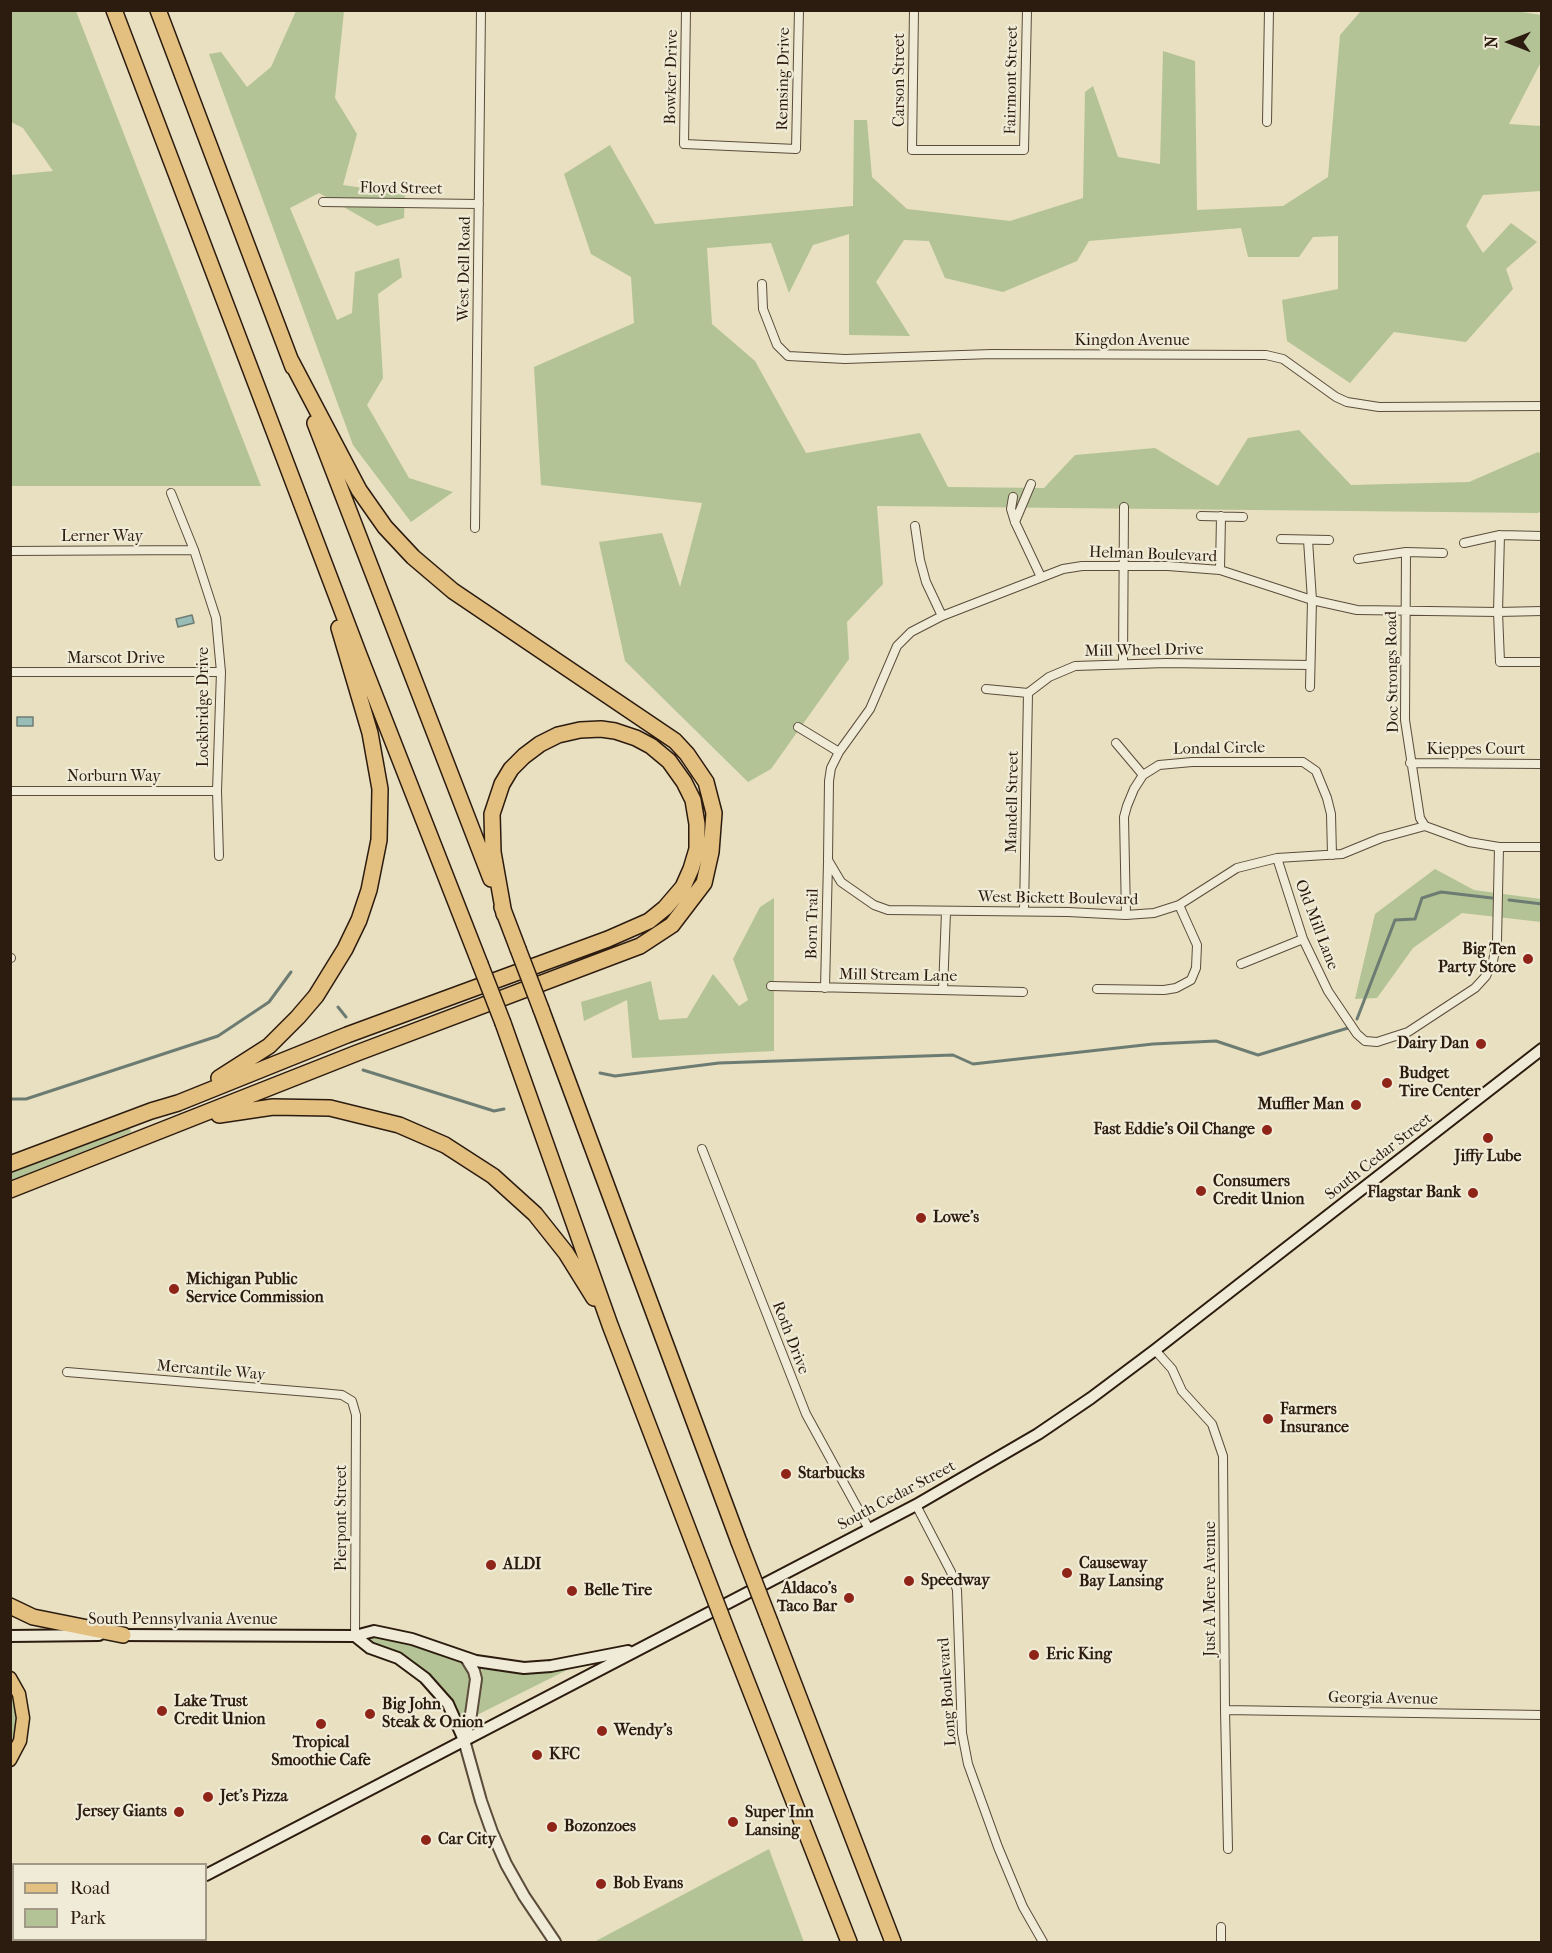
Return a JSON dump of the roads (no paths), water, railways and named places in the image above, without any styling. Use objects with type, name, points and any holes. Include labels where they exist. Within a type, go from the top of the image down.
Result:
[{"type":"highway","points":[[114,10],[359,655],[503,1023],[610,1325],[849,1942]]},
{"type":"highway","points":[[158,10],[541,1009],[739,1542],[893,1942]]},
{"type":"highway","points":[[10,1190],[640,946],[672,926],[704,883],[711,852],[714,813],[706,782],[687,754],[675,741],[453,591],[413,557],[385,527],[359,490],[290,359]]},
{"type":"highway","points":[[151,1111],[219,1078],[247,1061],[269,1046],[298,1017],[322,987],[345,949],[361,913],[372,876],[379,840],[381,808],[374,752],[350,663],[286,462]]},
{"type":"highway","points":[[10,1164],[178,1103],[347,1035],[608,939],[655,917],[683,887],[694,862],[697,844],[697,824],[693,800],[669,761],[651,746],[636,738],[615,731],[594,729],[558,735],[540,744],[524,756],[511,769],[502,784],[492,814],[492,852],[504,914]]},
{"type":"highway","points":[[141,1138],[223,1114],[273,1107],[330,1108],[378,1119],[419,1132],[477,1165],[515,1194],[535,1214],[566,1253],[610,1325]]},
{"type":"highway","points":[[10,1606],[33,1617],[123,1635]]},
{"type":"main road","name":"South Cedar Street","points":[[207,1874],[916,1505],[1038,1434],[1155,1350],[1542,1049]]},
{"type":"main road","name":"South Pennsylvania Avenue","points":[[10,1636],[355,1636],[374,1631],[412,1639],[491,1665],[531,1668],[640,1648]]},
{"type":"main road","points":[[355,1636],[370,1648],[398,1658],[425,1678],[448,1704],[464,1740],[495,1840],[524,1896],[555,1942]]},
{"type":"main road","points":[[464,1740],[470,1720],[476,1679],[466,1658]]},
{"type":"main road","points":[[10,1678],[19,1694],[23,1718],[20,1741],[10,1760]]},
{"type":"street","name":"West Dell Road","points":[[475,528],[481,10]]},
{"type":"street","name":"Bowker Drive","points":[[686,10],[684,144],[796,148]]},
{"type":"street","name":"Remsing Drive","points":[[796,148],[799,10]]},
{"type":"street","name":"Carson Street","points":[[914,10],[912,150],[1024,150]]},
{"type":"street","name":"Fairmont Street","points":[[1024,150],[1027,10]]},
{"type":"street","points":[[1267,122],[1269,10]]},
{"type":"street","name":"Floyd Street","points":[[323,202],[479,204]]},
{"type":"street","name":"Kingdon Avenue","points":[[762,284],[763,309],[777,345],[788,356],[845,358],[992,354],[1266,356],[1283,359],[1336,397],[1347,402],[1379,407],[1542,406]]},
{"type":"street","points":[[1015,522],[1031,484]]},
{"type":"street","name":"Lockbridge Drive","points":[[171,493],[194,550],[216,618],[221,672],[217,790],[219,856]]},
{"type":"street","points":[[1013,497],[1011,509],[1015,522],[1041,577]]},
{"type":"street","points":[[1123,664],[1124,507]]},
{"type":"street","points":[[1201,516],[1243,517]]},
{"type":"street","points":[[1220,570],[1221,516]]},
{"type":"street","points":[[915,526],[926,582],[942,616]]},
{"type":"street","points":[[1500,535],[1498,612],[1500,662],[1542,662]]},
{"type":"street","points":[[1464,543],[1500,535],[1542,536]]},
{"type":"street","points":[[1281,539],[1329,540]]},
{"type":"street","points":[[1308,540],[1312,600],[1310,687]]},
{"type":"street","name":"Lerner Way","points":[[10,551],[194,550]]},
{"type":"street","points":[[1358,560],[1406,552],[1443,553]]},
{"type":"street","name":"Doc Strongs Road","points":[[1406,552],[1405,720],[1420,818],[1425,826]]},
{"type":"street","name":"Helman Boulevard","points":[[839,752],[870,709],[897,646],[911,632],[942,616],[1063,569],[1082,566],[1168,566],[1220,570],[1312,600],[1357,610],[1542,611]]},
{"type":"street","name":"Mill Wheel Drive","points":[[1028,693],[1049,677],[1075,666],[1310,665]]},
{"type":"street","name":"Marscot Drive","points":[[10,672],[221,672]]},
{"type":"street","points":[[986,689],[1028,693]]},
{"type":"street","name":"Mandell Street","points":[[1024,911],[1028,693]]},
{"type":"street","points":[[798,727],[839,752],[831,768],[829,781],[828,860]]},
{"type":"street","points":[[1116,743],[1143,776],[1134,789],[1124,817],[1126,915]]},
{"type":"street","name":"Londal Circle","points":[[1143,776],[1159,765],[1172,763],[1304,762],[1316,771],[1327,798],[1331,814],[1332,855]]},
{"type":"street","name":"Kieppes Court","points":[[1410,763],[1542,764]]},
{"type":"street","name":"Norburn Way","points":[[10,791],[217,790]]},
{"type":"street","points":[[1425,826],[1468,842],[1500,847],[1542,847]]},
{"type":"street","name":"West Bickett Boulevard","points":[[828,860],[841,882],[874,905],[888,910],[1024,911],[1126,915],[1154,912],[1179,905],[1237,868],[1277,858],[1332,855],[1425,826]]},
{"type":"street","name":"Old Mill Lane","points":[[1277,858],[1303,939],[1328,991],[1357,1034],[1365,1041],[1377,1042],[1408,1032],[1475,988],[1486,976],[1493,961],[1497,941],[1500,847]]},
{"type":"street","name":"Born Trail","points":[[825,988],[828,860]]},
{"type":"street","points":[[1096,989],[1164,990],[1176,988],[1191,980],[1196,968],[1197,945],[1179,905]]},
{"type":"street","points":[[943,990],[946,912]]},
{"type":"street","points":[[1241,964],[1303,939]]},
{"type":"street","name":"Mill Stream Lane","points":[[771,986],[1023,992]]},
{"type":"street","name":"Roth Drive","points":[[702,1149],[806,1414],[868,1529]]},
{"type":"street","name":"Just A Mere Avenue","points":[[1155,1350],[1172,1369],[1182,1391],[1212,1424],[1223,1456],[1228,1850]]},
{"type":"street","name":"Mercantile Way","points":[[67,1372],[342,1395],[352,1401]]},
{"type":"street","name":"Pierpont Street","points":[[352,1401],[356,1415],[355,1636]]},
{"type":"street","name":"Long Boulevard","points":[[916,1505],[951,1572],[957,1590],[962,1733],[968,1764],[998,1847],[1025,1912],[1044,1942]]},
{"type":"street","name":"Georgia Avenue","points":[[1225,1710],[1542,1715]]},
{"type":"street","points":[[1221,1927],[1221,1942]]},
{"type":"water","points":[[192,615],[194,623],[178,627],[176,619]]},
{"type":"water","points":[[17,717],[33,717],[33,726],[17,726]]},
{"type":"waterway","points":[[1357,1019],[1395,920],[1415,919],[1422,898],[1441,892],[1492,898]]},
{"type":"waterway","points":[[1509,900],[1542,904]]},
{"type":"waterway","points":[[10,1099],[26,1099],[218,1036],[269,1002],[291,972]]},
{"type":"waterway","points":[[338,1007],[346,1017]]},
{"type":"waterway","points":[[600,1073],[615,1076],[719,1063],[953,1055],[973,1064],[1153,1044],[1216,1041],[1258,1055],[1348,1028]]},
{"type":"waterway","points":[[363,1070],[494,1111],[504,1109]]},
{"type":"place","name":"Big Ten Party Store","points":[[1528,959]]},
{"type":"place","name":"Dairy Dan","points":[[1481,1044]]},
{"type":"place","name":"Budget Tire Center","points":[[1387,1083]]},
{"type":"place","name":"Muffler Man","points":[[1356,1105]]},
{"type":"place","name":"Fast Eddie's Oil Change","points":[[1267,1130]]},
{"type":"place","name":"Jiffy Lube","points":[[1488,1138]]},
{"type":"place","name":"Consumers Credit Union","points":[[1201,1191]]},
{"type":"place","name":"Flagstar Bank","points":[[1473,1193]]},
{"type":"place","name":"Lowe's","points":[[921,1218]]},
{"type":"place","name":"Michigan Public Service Commission","points":[[174,1289]]},
{"type":"place","name":"Farmers Insurance","points":[[1268,1419]]},
{"type":"place","name":"Starbucks","points":[[786,1474]]},
{"type":"place","name":"ALDI","points":[[491,1565]]},
{"type":"place","name":"Causeway Bay Lansing","points":[[1067,1573]]},
{"type":"place","name":"Speedway","points":[[909,1581]]},
{"type":"place","name":"Belle Tire","points":[[572,1591]]},
{"type":"place","name":"Aldaco's Taco Bar","points":[[849,1598]]},
{"type":"place","name":"Eric King","points":[[1034,1655]]},
{"type":"place","name":"Lake Trust Credit Union","points":[[162,1711]]},
{"type":"place","name":"Big John Steak & Onion","points":[[370,1714]]},
{"type":"place","name":"Tropical Smoothie Cafe","points":[[321,1724]]},
{"type":"place","name":"Wendy's","points":[[602,1731]]},
{"type":"place","name":"KFC","points":[[537,1755]]},
{"type":"place","name":"Jet's Pizza","points":[[208,1797]]},
{"type":"place","name":"Jersey Giants","points":[[179,1812]]},
{"type":"place","name":"Super Inn Lansing","points":[[733,1822]]},
{"type":"place","name":"Bozonzoes","points":[[552,1827]]},
{"type":"place","name":"Car City","points":[[426,1840]]},
{"type":"place","name":"Bob Evans","points":[[601,1884]]}]
